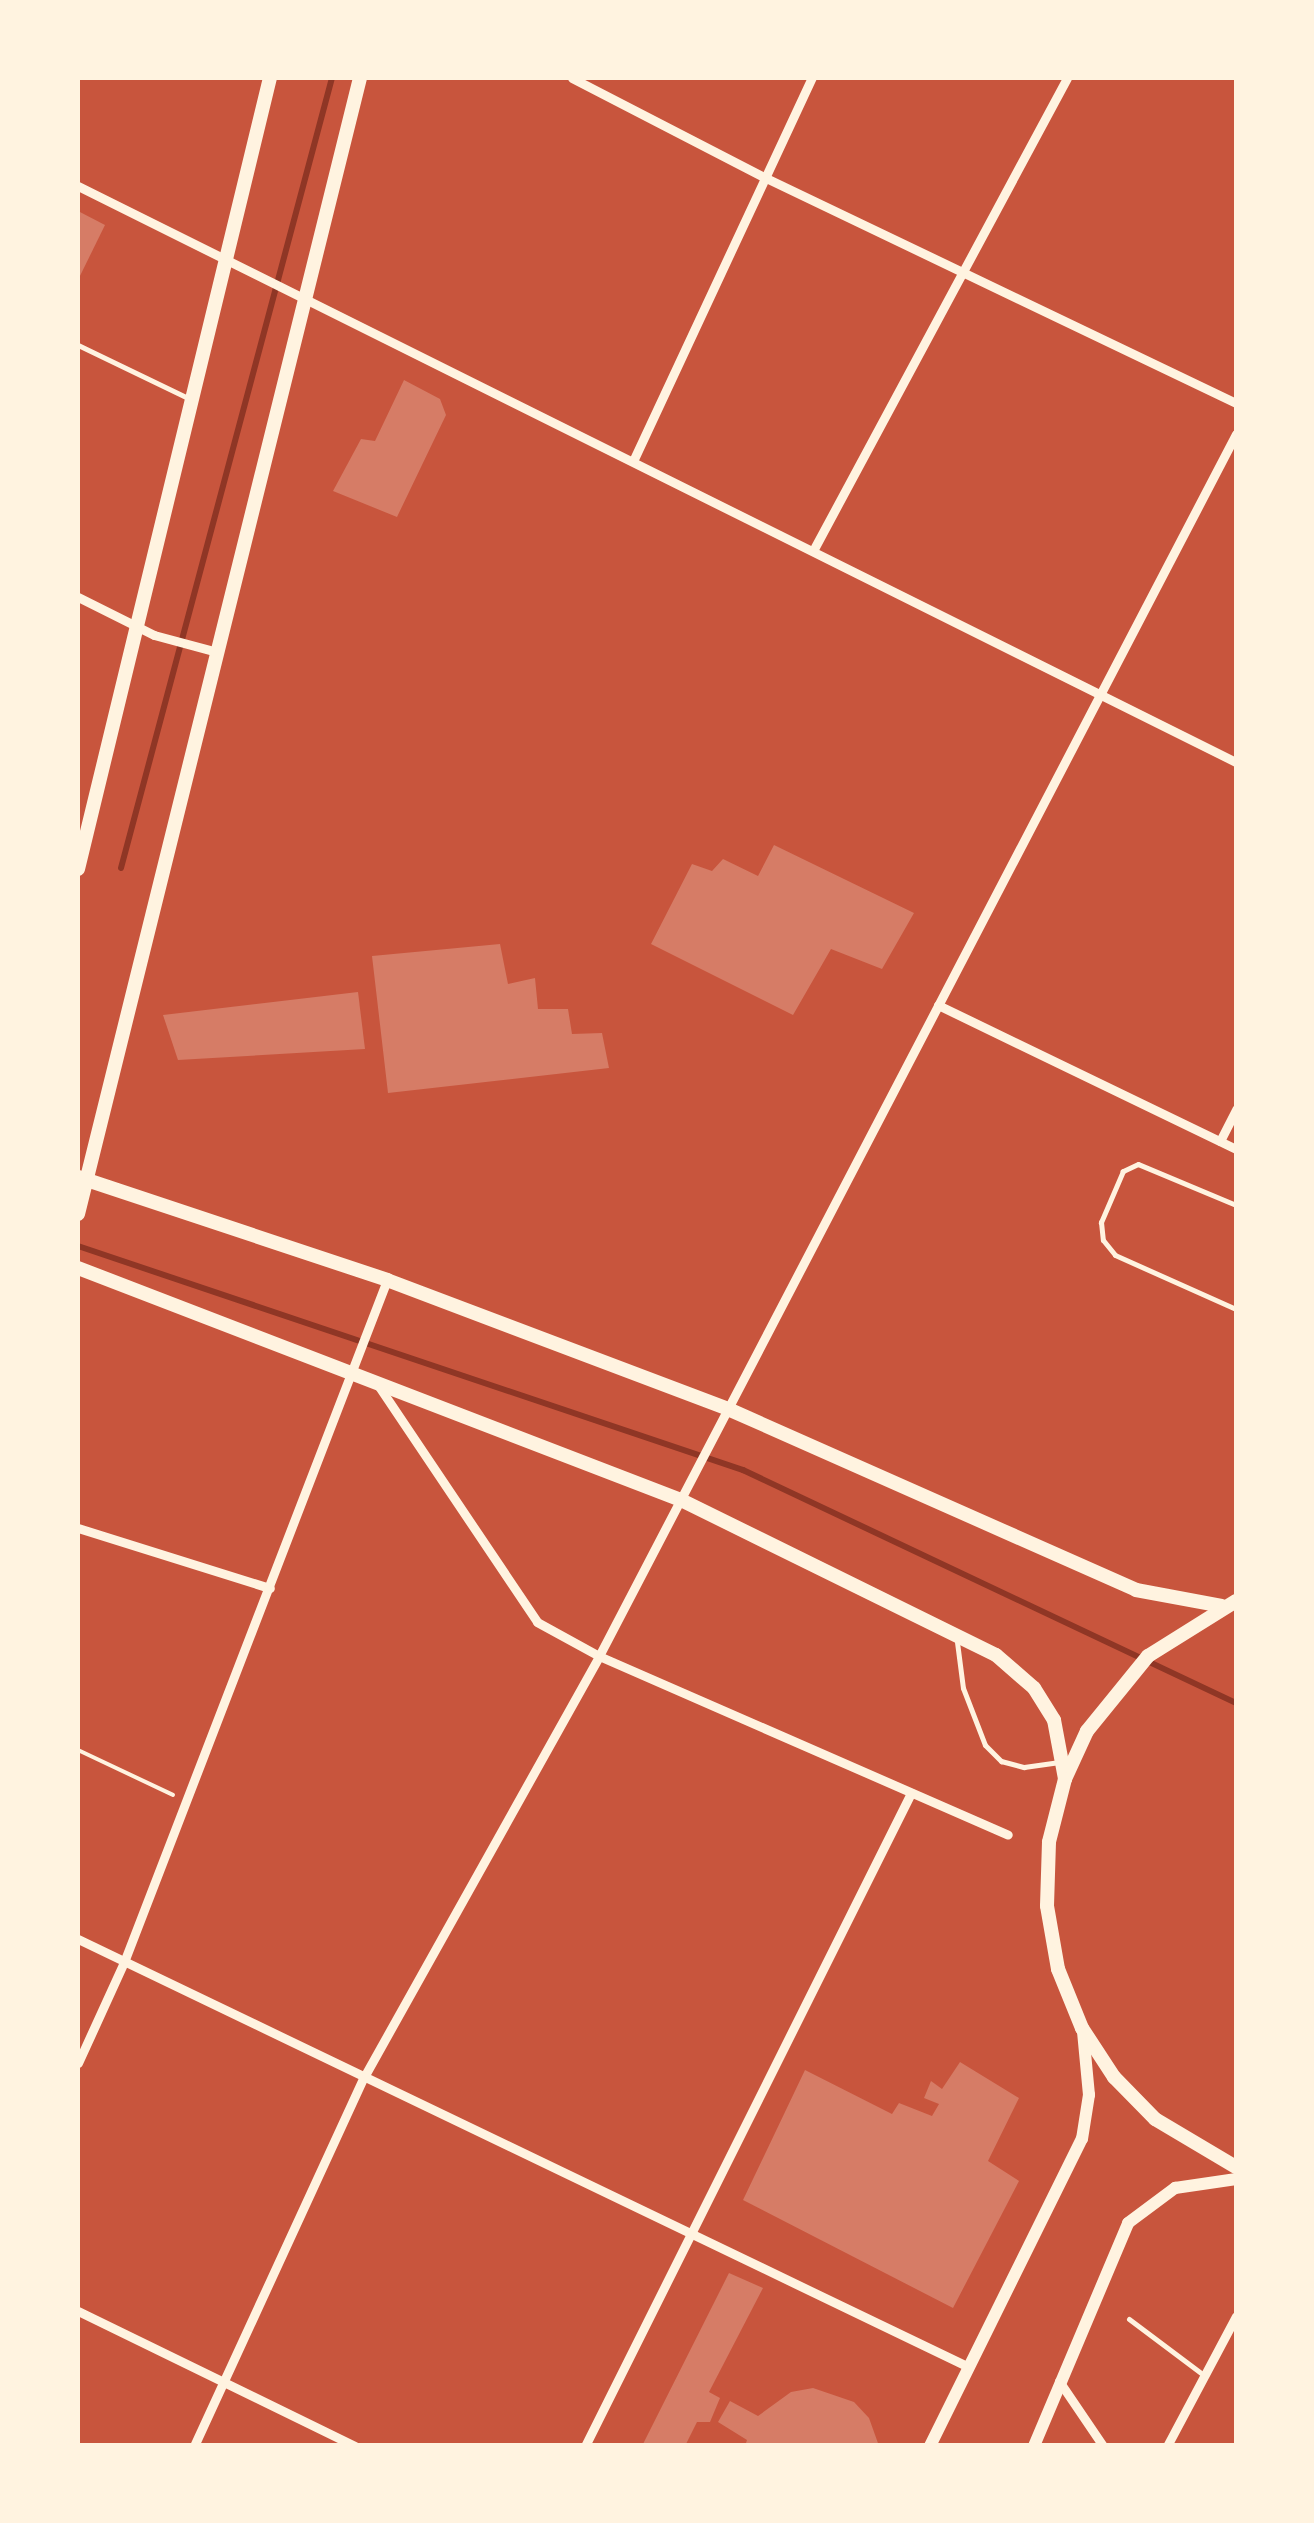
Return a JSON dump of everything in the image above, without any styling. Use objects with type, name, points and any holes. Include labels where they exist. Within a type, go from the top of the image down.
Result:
[{"type":"main road","points":[[78,869],[223,257],[270,78]]},
{"type":"main road","points":[[78,1214],[82,1179],[360,78]]},
{"type":"main road","points":[[82,1179],[728,1409],[1136,1590],[1229,1604]]},
{"type":"main road","points":[[78,1268],[683,1496],[996,1655],[1034,1688],[1054,1720],[1065,1779]]},
{"type":"main road","points":[[1229,1604],[1182,1629],[1118,1688],[1065,1779],[1050,1842],[1047,1906],[1058,1968],[1082,2028],[1114,2077],[1155,2118],[1236,2167]]},
{"type":"main road","points":[[930,2446],[1082,2139],[1089,2095],[1082,2028]]},
{"type":"main road","points":[[1034,2446],[1057,2378],[1128,2222],[1176,2188],[1236,2179]]},
{"type":"street","points":[[572,78],[766,178],[1236,403]]},
{"type":"street","points":[[634,459],[812,78]]},
{"type":"street","points":[[816,547],[1068,78]]},
{"type":"street","points":[[78,186],[816,547],[1100,696],[1236,762]]},
{"type":"street","points":[[194,2446],[364,2076],[600,1656],[1236,434]]},
{"type":"street","points":[[78,596],[154,636],[217,652]]},
{"type":"street","points":[[938,1005],[1236,1149]]},
{"type":"street","points":[[1220,1140],[1236,1109]]},
{"type":"street","points":[[78,2063],[124,1962],[385,1285]]},
{"type":"street","points":[[377,1383],[537,1622],[600,1656],[1008,1835]]},
{"type":"street","points":[[78,1528],[270,1588]]},
{"type":"street","points":[[585,2446],[696,2232],[911,1793]]},
{"type":"street","points":[[78,1939],[969,2366]]},
{"type":"street","points":[[78,2311],[355,2446]]},
{"type":"street","points":[[1168,2446],[1236,2316]]},
{"type":"street","points":[[1057,2378],[1102,2446]]},
{"type":"lane","points":[[78,345],[191,399]]},
{"type":"lane","points":[[1236,1205],[1138,1164],[1123,1172],[1101,1222],[1103,1240],[1115,1255],[1236,1309]]},
{"type":"lane","points":[[956,1636],[963,1688],[986,1745],[1001,1761],[1024,1766],[1062,1762]]},
{"type":"lane","points":[[1129,2319],[1204,2376]]},
{"type":"path","points":[[78,1750],[186,1801]]},
{"type":"building","points":[[78,211],[105,225],[78,280]]},
{"type":"building","points":[[404,380],[440,399],[446,415],[397,517],[333,491],[361,439],[375,441]]},
{"type":"building","points":[[774,845],[914,913],[882,969],[831,949],[793,1015],[651,944],[692,864],[712,871],[723,859],[758,876]]},
{"type":"building","points":[[500,944],[508,984],[535,978],[538,1009],[568,1009],[572,1034],[602,1033],[609,1068],[388,1093],[372,956]]},
{"type":"building","points":[[358,992],[365,1049],[178,1060],[163,1015]]},
{"type":"building","points":[[960,2062],[1019,2098],[988,2161],[1019,2181],[953,2308],[743,2200],[805,2070],[892,2114],[899,2103],[932,2116],[939,2104],[924,2098],[931,2081],[942,2089]]},
{"type":"building","points":[[729,2273],[763,2288],[709,2392],[720,2398],[710,2422],[697,2422],[685,2446],[642,2446]]},
{"type":"building","points":[[813,2388],[854,2402],[869,2418],[879,2446],[745,2446],[747,2440],[718,2422],[730,2401],[758,2416],[791,2392]]},
{"type":"waterway","points":[[121,868],[332,78]]},
{"type":"waterway","points":[[78,1246],[743,1470],[1236,1703]]}]
